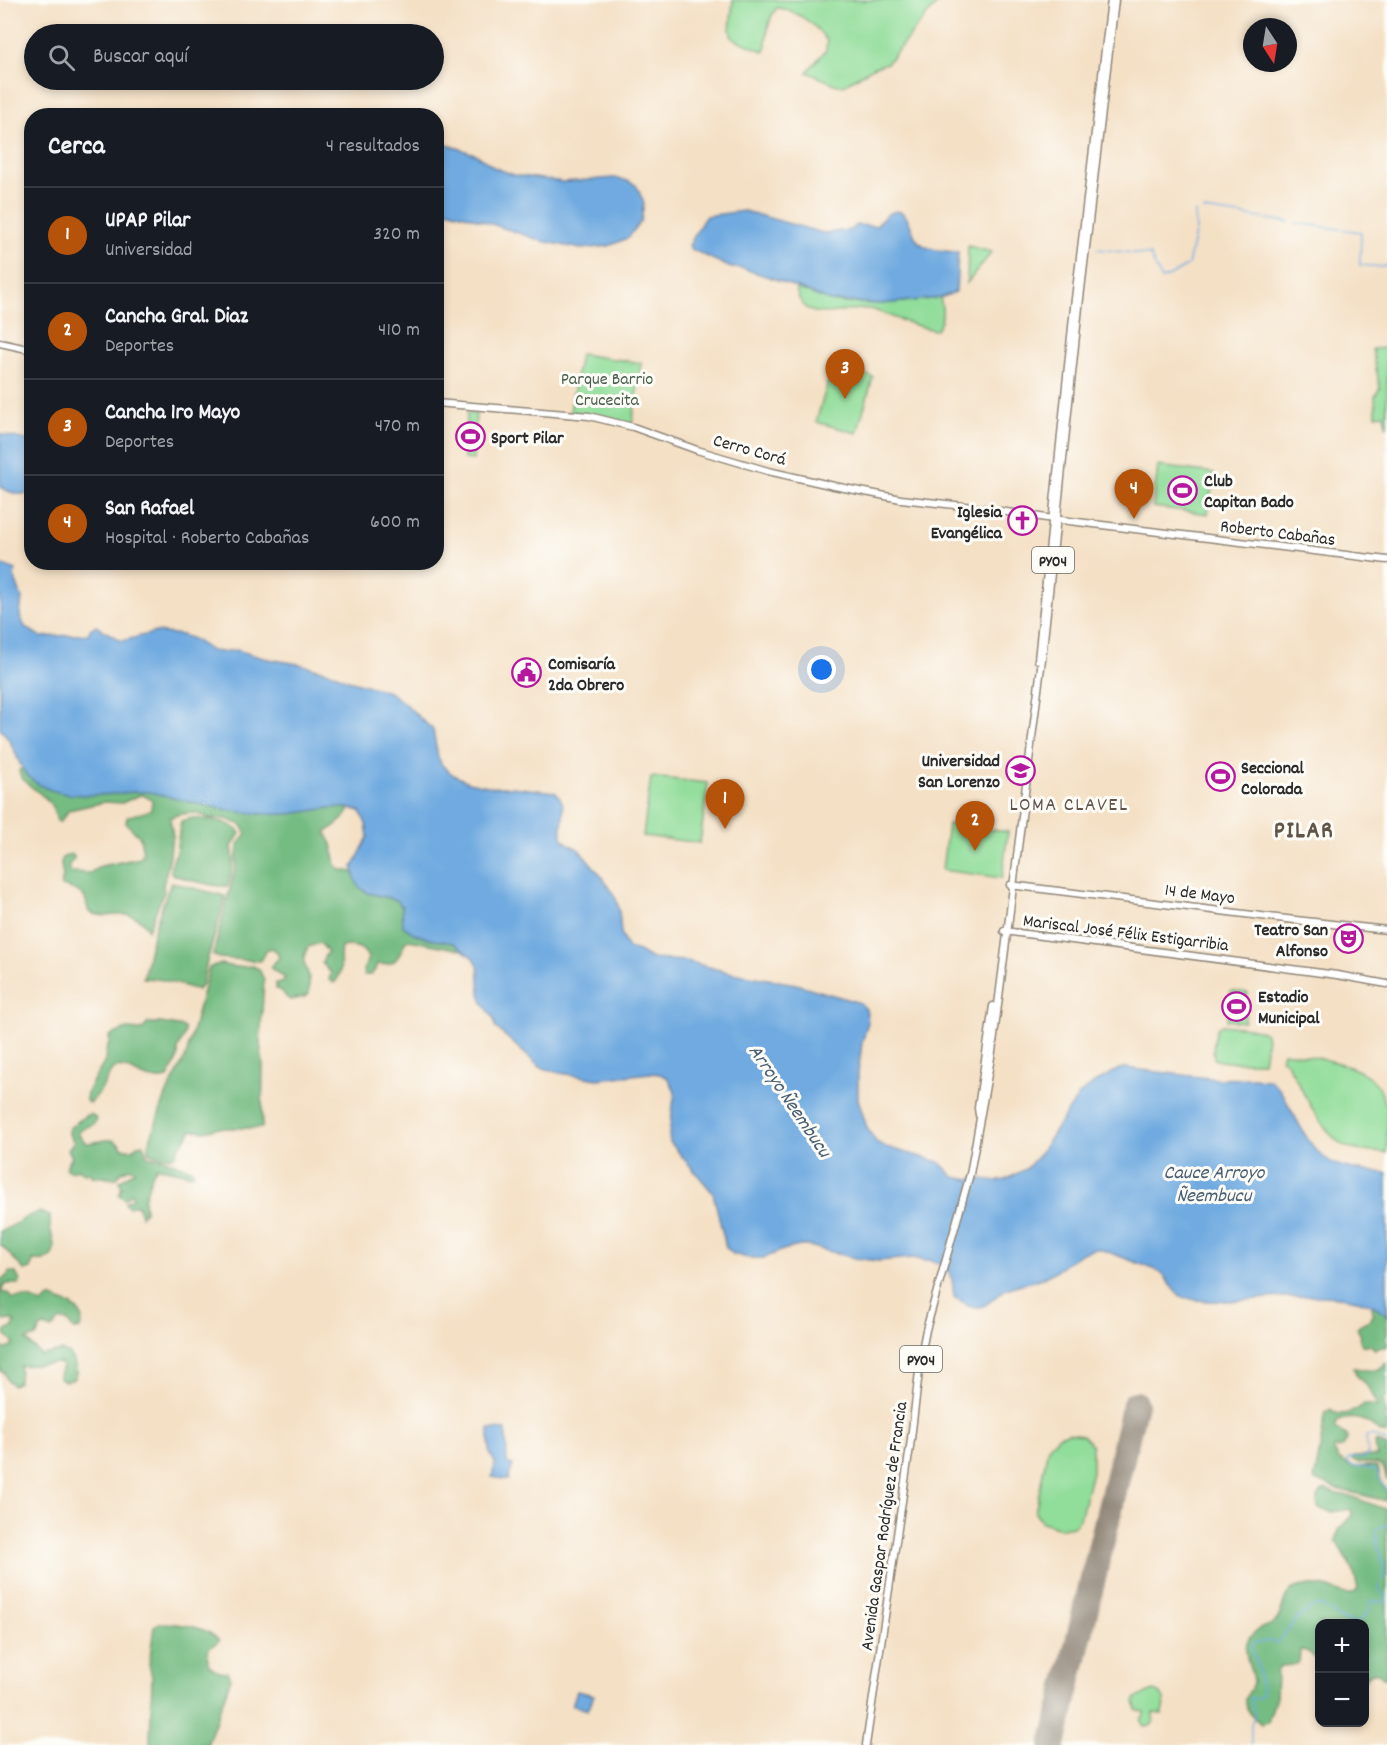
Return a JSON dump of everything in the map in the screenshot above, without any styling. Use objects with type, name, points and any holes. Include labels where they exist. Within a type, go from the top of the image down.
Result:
[{"type":"main road","name":"PY04","points":[[1006,932],[1042,659],[1074,307],[1107,22],[1113,0]]},
{"type":"main road","points":[[0,343],[24,348]]},
{"type":"main road","name":"Cerro Corá","points":[[444,404],[589,416],[633,427],[697,450],[758,468],[834,486],[901,499],[1055,519]]},
{"type":"main road","name":"Roberto Cabañas","points":[[1055,519],[1387,560]]},
{"type":"main road","name":"14 de Mayo","points":[[1012,885],[1387,930]]},
{"type":"main road","name":"Mariscal José Félix Estigarribia","points":[[1006,932],[1314,972],[1387,984]]},
{"type":"main road","name":"Avenida Gaspar Rodríguez de Francia","points":[[866,1745],[910,1447],[921,1355],[970,1174],[992,1052],[1006,932]]},
{"type":"green space","points":[[733,0],[942,0],[887,63],[874,67],[844,85],[837,85],[807,72],[826,50],[827,41],[812,24],[791,11],[777,8],[769,23],[765,52],[732,38],[730,30]]},
{"type":"green space","points":[[968,246],[992,252],[967,283]]},
{"type":"green space","points":[[796,288],[830,301],[845,303],[882,304],[940,298],[942,319],[936,330],[874,310],[817,312],[808,309],[801,301]]},
{"type":"green space","points":[[1387,348],[1387,428],[1384,414],[1376,415],[1375,396],[1380,388],[1372,349]]},
{"type":"green space","name":"Parque Barrio Crucecita","points":[[580,354],[641,363],[632,425],[570,412]]},
{"type":"green space","points":[[833,365],[873,377],[857,433],[816,422]]},
{"type":"green space","name":"Sport Pilar","points":[[467,413],[476,414],[473,460],[464,459]]},
{"type":"green space","name":"Club Capitan Bado","points":[[1158,466],[1214,473],[1208,514],[1153,507]]},
{"type":"green space","points":[[19,770],[31,776],[351,805],[344,818],[326,833],[332,844],[336,865],[341,870],[353,872],[375,884],[463,944],[461,950],[409,940],[405,942],[396,960],[389,964],[377,964],[371,975],[364,975],[368,958],[366,954],[357,947],[341,947],[340,970],[334,983],[329,980],[331,973],[322,963],[328,952],[320,943],[308,947],[304,958],[309,994],[291,1000],[282,991],[276,989],[276,983],[282,983],[285,978],[270,967],[279,958],[277,952],[272,948],[266,950],[260,961],[219,958],[213,955],[236,865],[238,845],[246,834],[242,825],[196,813],[179,814],[170,818],[173,837],[163,886],[164,892],[148,930],[136,917],[104,916],[89,912],[82,895],[61,886],[63,876],[61,864],[62,858],[70,854],[74,856],[68,866],[71,872],[90,873],[101,866],[140,858],[143,853],[140,837],[126,823],[127,817],[151,809],[152,800],[140,795],[122,803],[105,802],[69,810],[60,822],[57,821],[49,802],[20,775]]},
{"type":"green space","points":[[651,777],[708,783],[700,843],[643,836]]},
{"type":"green space","points":[[191,818],[224,823],[240,833],[232,847],[234,860],[228,886],[201,883],[171,872],[181,821]]},
{"type":"green space","points":[[948,824],[1008,832],[1002,878],[942,870]]},
{"type":"green space","points":[[171,882],[225,896],[202,984],[198,990],[159,979],[143,978],[155,926]]},
{"type":"green space","points":[[221,964],[234,967],[253,966],[259,969],[264,980],[260,1044],[263,1063],[262,1128],[192,1130],[176,1155],[166,1156],[148,1152],[148,1146],[166,1095],[186,1056],[209,968]]},
{"type":"green space","name":"Estadio Municipal","points":[[1231,991],[1248,993],[1244,1022],[1227,1020]]},
{"type":"green space","points":[[148,1023],[183,1027],[185,1030],[178,1048],[178,1057],[168,1078],[153,1079],[128,1069],[112,1069],[95,1097],[89,1103],[86,1101],[90,1086],[105,1061],[109,1036],[127,1029],[142,1030]]},
{"type":"green space","points":[[1222,1025],[1265,1032],[1267,1038],[1263,1062],[1215,1060],[1214,1040],[1217,1028]]},
{"type":"green space","points":[[1283,1052],[1334,1062],[1360,1071],[1370,1078],[1378,1087],[1387,1105],[1387,1153],[1350,1148],[1331,1135],[1314,1112],[1287,1063],[1281,1058]]},
{"type":"green space","points":[[90,1114],[95,1117],[96,1121],[78,1134],[86,1143],[111,1140],[119,1143],[123,1148],[132,1150],[137,1145],[143,1144],[147,1156],[162,1158],[193,1170],[194,1173],[192,1175],[157,1167],[153,1172],[144,1199],[145,1211],[141,1216],[138,1206],[126,1205],[125,1202],[133,1198],[132,1193],[125,1199],[119,1195],[122,1187],[119,1181],[135,1171],[133,1168],[113,1179],[94,1177],[91,1173],[76,1169],[71,1172],[66,1169],[72,1158],[68,1149],[74,1142],[69,1134],[69,1128]]},
{"type":"green space","points":[[39,1212],[50,1216],[54,1251],[49,1258],[33,1260],[31,1269],[25,1271],[0,1244],[0,1231]]},
{"type":"green space","points":[[10,1272],[16,1273],[19,1284],[5,1284],[1,1292],[10,1294],[13,1299],[28,1298],[42,1304],[53,1298],[78,1310],[82,1318],[80,1329],[73,1329],[67,1321],[61,1320],[51,1329],[41,1327],[36,1337],[26,1340],[41,1355],[62,1351],[70,1354],[76,1370],[72,1380],[65,1381],[59,1378],[62,1366],[60,1363],[20,1366],[19,1382],[13,1385],[8,1381],[4,1372],[0,1371],[0,1345],[4,1349],[10,1348],[14,1343],[5,1334],[15,1322],[13,1320],[4,1321],[1,1315],[3,1310],[0,1307],[0,1279],[4,1279]]},
{"type":"green space","points":[[1387,1301],[1387,1347],[1375,1350],[1371,1345],[1362,1345],[1357,1328],[1370,1320],[1374,1314],[1371,1308],[1375,1304]]},
{"type":"green space","points":[[1387,1363],[1387,1397],[1383,1401],[1387,1416],[1384,1416],[1387,1422],[1387,1434],[1362,1420],[1349,1418],[1341,1420],[1337,1422],[1336,1429],[1346,1435],[1347,1439],[1343,1447],[1339,1449],[1335,1447],[1334,1450],[1338,1459],[1352,1467],[1378,1467],[1381,1483],[1387,1490],[1387,1501],[1337,1489],[1314,1479],[1326,1412],[1331,1409],[1333,1412],[1346,1414],[1364,1404],[1377,1406],[1367,1386],[1358,1377],[1354,1368],[1376,1370]]},
{"type":"green space","points":[[1068,1433],[1082,1435],[1092,1445],[1092,1472],[1080,1519],[1074,1526],[1061,1528],[1042,1522],[1035,1513],[1048,1447],[1059,1436]]},
{"type":"green space","points":[[1377,1441],[1387,1447],[1387,1481],[1382,1466],[1352,1460],[1353,1457],[1377,1456],[1375,1443]]},
{"type":"green space","points":[[1326,1490],[1350,1496],[1387,1510],[1387,1677],[1379,1673],[1369,1675],[1369,1619],[1315,1619],[1315,1659],[1309,1653],[1300,1650],[1299,1662],[1280,1666],[1277,1672],[1276,1697],[1268,1722],[1262,1724],[1250,1713],[1245,1702],[1253,1682],[1246,1650],[1250,1637],[1258,1629],[1276,1621],[1287,1595],[1293,1589],[1317,1586],[1348,1594],[1358,1589],[1353,1570],[1336,1541],[1339,1529],[1352,1515],[1351,1509],[1332,1512],[1319,1509],[1317,1497]]},
{"type":"green space","points":[[160,1623],[200,1629],[219,1641],[209,1648],[209,1662],[214,1668],[228,1672],[231,1678],[207,1745],[150,1745],[152,1677],[149,1664],[154,1626]]},
{"type":"green space","points":[[1154,1691],[1163,1697],[1164,1710],[1162,1714],[1154,1713],[1154,1722],[1144,1727],[1141,1721],[1145,1712],[1136,1710],[1134,1701]]},
{"type":"water","points":[[444,143],[477,155],[495,168],[514,175],[563,182],[614,178],[625,180],[636,185],[644,203],[641,221],[628,238],[609,246],[581,249],[542,241],[444,209]]},
{"type":"water","points":[[744,211],[823,233],[850,230],[857,225],[876,226],[888,214],[901,212],[905,215],[921,244],[936,250],[958,252],[956,292],[940,298],[882,304],[830,301],[772,278],[741,268],[731,268],[691,249],[689,246],[706,216]]},
{"type":"water","points":[[0,434],[24,439],[24,494],[0,487]]},
{"type":"water","name":"Cauce Arroyo Ñeembucu","points":[[0,564],[16,570],[14,576],[22,598],[20,616],[25,627],[41,637],[88,634],[91,628],[96,626],[122,641],[156,632],[182,635],[193,639],[211,651],[237,650],[333,673],[345,679],[389,692],[403,702],[433,730],[438,757],[442,765],[452,774],[468,782],[493,787],[555,792],[560,797],[563,807],[563,839],[579,850],[613,893],[618,905],[622,936],[628,948],[639,951],[652,959],[687,961],[727,972],[796,984],[860,1003],[866,1009],[868,1022],[862,1043],[858,1099],[867,1128],[876,1142],[939,1162],[954,1177],[997,1181],[1005,1180],[1026,1169],[1038,1156],[1079,1095],[1094,1083],[1119,1069],[1217,1079],[1269,1079],[1282,1094],[1308,1140],[1325,1158],[1346,1167],[1387,1173],[1387,1316],[1372,1305],[1352,1299],[1328,1296],[1226,1301],[1189,1299],[1176,1293],[1159,1271],[1100,1249],[1077,1256],[1050,1275],[1017,1285],[1000,1293],[986,1305],[977,1307],[954,1297],[952,1279],[947,1270],[930,1260],[913,1258],[878,1261],[854,1258],[809,1246],[786,1249],[764,1258],[748,1258],[733,1254],[726,1247],[713,1193],[670,1142],[675,1092],[668,1078],[650,1073],[598,1079],[560,1073],[540,1067],[495,1027],[494,1019],[483,1003],[478,964],[472,957],[453,943],[415,934],[403,926],[402,907],[397,900],[368,893],[359,887],[353,867],[368,837],[366,824],[360,811],[336,808],[289,814],[253,813],[147,792],[94,795],[60,793],[31,779],[22,768],[9,741],[0,729]]},
{"type":"water","points":[[489,1429],[506,1430],[507,1463],[513,1465],[508,1480],[492,1477],[495,1463],[489,1451]]},
{"type":"water","points":[[577,1691],[594,1695],[588,1710],[572,1705]]},
{"type":"waterway","points":[[1204,210],[1289,222]]},
{"type":"waterway","points":[[1097,249],[1150,255],[1161,279],[1170,276],[1188,265],[1196,229],[1195,212]]},
{"type":"waterway","points":[[1296,223],[1361,232],[1360,265],[1383,267],[1387,265]]},
{"type":"waterway","points":[[1387,1442],[1372,1435],[1366,1436],[1368,1456],[1350,1458],[1347,1461],[1351,1466],[1373,1469],[1378,1472],[1381,1483],[1387,1490]]},
{"type":"waterway","points":[[1387,1525],[1376,1529],[1377,1544],[1384,1571],[1379,1586],[1387,1600]]},
{"type":"waterway","points":[[1251,1745],[1251,1724],[1255,1715],[1250,1698],[1258,1698],[1262,1694],[1252,1645],[1270,1641],[1276,1643],[1311,1608],[1318,1606],[1326,1608],[1341,1619],[1358,1623],[1370,1610],[1370,1601],[1387,1602]]},
{"type":"runway","points":[[1053,1745],[1135,1404]]},
{"type":"place","name":"Cancha 1ro Mayo","points":[[845,399]]},
{"type":"place","name":"Sport Pilar","points":[[470,437]]},
{"type":"place","name":"Club Capitan Bado","points":[[1183,490]]},
{"type":"place","name":"San Rafael","points":[[1134,519]]},
{"type":"place","name":"Iglesia Evangélica","points":[[1023,521]]},
{"type":"place","name":"Comisaría 2da Obrero","points":[[527,673]]},
{"type":"place","name":"Universidad San Lorenzo","points":[[1021,770]]},
{"type":"place","name":"Seccional Colorada","points":[[1220,777]]},
{"type":"place","name":"UPAP Pilar","points":[[725,829]]},
{"type":"place","name":"Cancha Gral. Diaz","points":[[975,851]]},
{"type":"place","name":"Teatro San Alfonso","points":[[1349,939]]},
{"type":"place","name":"Estadio Municipal","points":[[1237,1006]]},
{"type":"district","name":"LOMA CLAVEL","points":[[1069,803]]},
{"type":"district","name":"PILAR","points":[[1304,829]]},
{"type":"water label","name":"Arroyo Ñeembucu","points":[[791,1100]]}]
